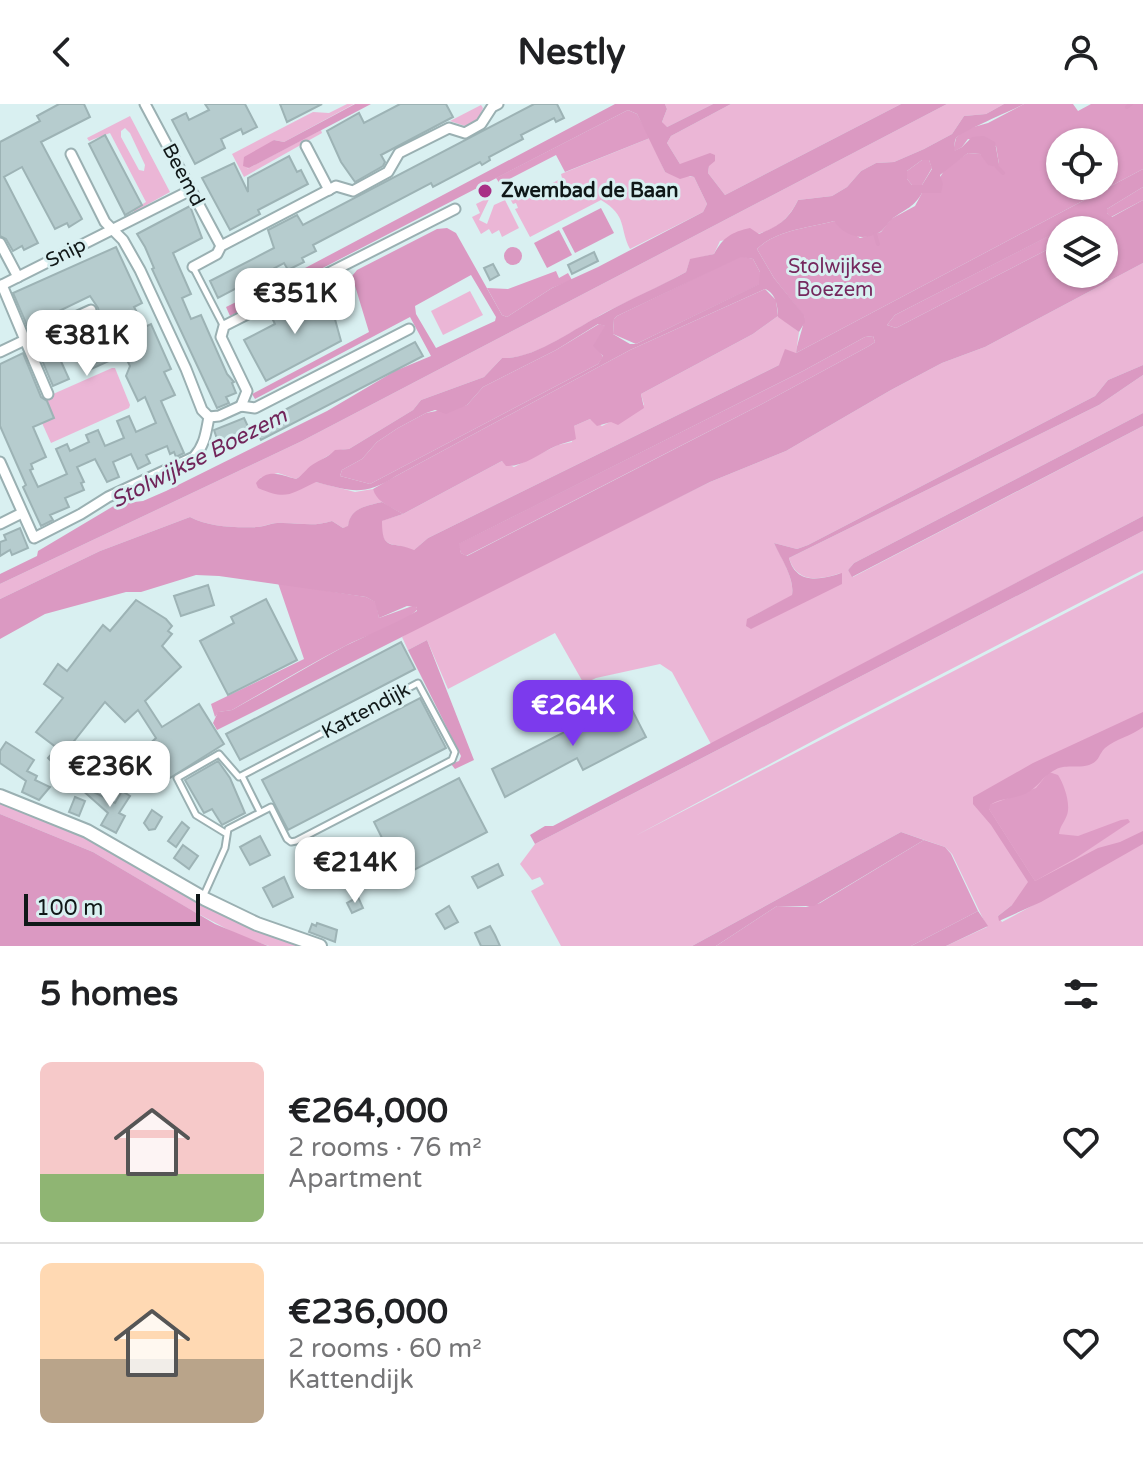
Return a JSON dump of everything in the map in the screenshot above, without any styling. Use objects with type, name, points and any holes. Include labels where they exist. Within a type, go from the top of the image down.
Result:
[{"type":"street","points":[[147,107],[161,104]]},
{"type":"street","points":[[193,267],[217,254],[221,246],[336,186],[353,191],[388,172],[399,153],[449,128],[465,133],[481,124],[492,107],[498,104]]},
{"type":"street","name":"Beemd","points":[[147,107],[221,246]]},
{"type":"street","points":[[306,146],[329,190]]},
{"type":"street","name":"Snip","points":[[71,154],[105,222],[115,230]]},
{"type":"street","name":"Snip","points":[[1,286],[191,190]]},
{"type":"street","points":[[241,406],[247,391],[221,337],[224,326],[455,209]]},
{"type":"street","points":[[115,230],[142,275],[202,410],[209,417]]},
{"type":"street","points":[[0,243],[18,277]]},
{"type":"street","points":[[1,286],[48,394]]},
{"type":"street","points":[[0,352],[91,310]]},
{"type":"street","points":[[209,417],[241,406],[255,408],[409,329]]},
{"type":"street","points":[[0,462],[34,538],[108,497],[194,457],[202,449],[209,417]]},
{"type":"street","points":[[0,524],[22,513]]},
{"type":"street","points":[[0,796],[87,831],[203,898],[257,924],[320,946]]},
{"type":"lane","points":[[193,267],[224,326]]},
{"type":"lane","name":"Kattendijk","points":[[227,834],[196,815],[177,778],[219,754],[239,777],[242,776],[418,683],[455,752],[452,760],[291,842],[271,807],[260,812],[242,776]]},
{"type":"lane","points":[[203,898],[225,848],[228,829],[260,812]]},
{"type":"shaded area","points":[[354,104],[284,142],[274,140],[247,169],[321,130],[322,133],[244,177],[232,154],[313,112],[329,113]]},
{"type":"shaded area","points":[[355,104],[371,104],[249,168],[243,166],[244,157],[274,140],[284,142]]},
{"type":"shaded area","points":[[615,104],[665,104],[667,109],[662,122],[667,127],[713,104],[731,104],[671,136],[667,143],[680,164],[710,153],[715,155],[708,173],[725,195],[901,104],[947,104],[302,441],[0,584],[0,574],[37,556],[38,551],[117,504],[143,501],[166,491],[327,411],[395,371],[431,356],[410,317],[255,399],[252,394],[369,332],[352,276],[357,270],[437,229],[447,228],[456,233],[502,315],[507,317],[552,288],[703,212],[707,204],[694,177],[680,179],[665,172],[637,114],[628,110],[230,316],[226,307]],"holes":[[[471,275],[496,317],[495,321],[436,348],[416,314],[415,306]]]},
{"type":"shaded area","points":[[665,104],[713,104],[664,127]]},
{"type":"shaded area","points":[[731,104],[901,104],[725,195],[708,173],[709,166],[680,164],[667,143],[671,136]]},
{"type":"shaded area","points":[[947,104],[1004,104],[986,114],[964,116],[952,134],[924,149],[894,162],[876,163],[861,171],[847,187],[832,196],[798,200],[791,212],[775,227],[720,241],[714,254],[690,260],[686,272],[542,348],[528,354],[502,358],[484,377],[421,400],[413,410],[349,449],[328,456],[296,479],[278,473],[260,478],[316,482],[355,492],[373,489],[382,502],[355,512],[348,527],[343,528],[332,521],[232,527],[190,517],[100,551],[0,599],[0,584],[302,441]]},
{"type":"shaded area","points":[[1004,104],[1024,104],[956,138],[954,151],[972,137],[984,136],[995,142],[997,167],[988,165],[980,154],[968,153],[940,175],[943,184],[941,193],[922,193],[913,205],[874,235],[854,236],[834,221],[793,230],[757,249],[774,278],[804,315],[805,322],[799,332],[778,317],[774,297],[765,289],[630,350],[375,487],[348,490],[316,482],[282,495],[258,488],[256,483],[265,475],[296,479],[335,450],[349,449],[413,410],[421,400],[484,377],[502,358],[540,349],[686,272],[690,259],[714,254],[721,243],[733,234],[750,228],[759,234],[772,228],[787,217],[798,200],[832,196],[847,187],[861,171],[876,163],[894,162],[952,134],[964,116],[986,114]],"holes":[[[922,160],[929,160],[932,169],[922,185],[912,185],[907,179],[907,171]],[[741,257],[753,259],[760,272],[759,284],[636,344],[613,334],[617,316]],[[598,324],[605,326],[593,346],[603,356],[598,364],[370,484],[340,476],[342,470],[362,459],[377,442],[398,428],[426,413],[435,410],[446,414],[467,405],[483,387],[556,350]]]},
{"type":"shaded area","points":[[481,105],[483,108],[478,120],[465,126],[450,121]]},
{"type":"shaded area","points":[[130,116],[170,192],[134,212],[146,202],[110,133],[89,141],[87,138]],"holes":[[[125,128],[145,165],[144,171],[139,170],[121,137],[121,131]]]},
{"type":"shaded area","points":[[650,138],[665,172],[694,177],[707,204],[703,212],[630,249],[619,217],[601,200],[530,237],[515,209],[518,208],[516,203],[513,204],[509,197],[533,185],[536,192],[562,178],[561,174]]},
{"type":"shaded area","points":[[1143,169],[1143,187],[1107,209],[1111,216],[1054,216],[1085,200],[1118,200],[1118,182]]},
{"type":"shaded area","points":[[490,197],[479,220],[487,224],[494,205],[505,200],[519,228],[502,237],[499,230],[492,234],[489,229],[481,234],[472,217],[480,213],[476,204]]},
{"type":"shaded area","points":[[1143,200],[1143,263],[1118,276],[1118,216],[1114,216]]},
{"type":"shaded area","points":[[601,208],[614,233],[575,253],[562,228]]},
{"type":"shaded area","points":[[1046,220],[1046,238],[895,315],[887,325],[896,328],[1046,250],[1046,288],[1096,288],[985,347],[942,363],[786,451],[710,482],[217,730],[213,723],[218,712],[232,710],[345,646],[417,611],[417,607],[407,606],[379,618],[375,602],[366,597],[196,575],[141,592],[126,592],[45,614],[0,639],[0,599],[100,551],[190,517],[232,527],[332,521],[343,528],[348,526],[355,512],[382,502],[403,514],[382,521],[386,542],[414,550],[428,538],[779,365],[785,349],[796,353]],"holes":[[[873,336],[875,342],[762,404],[467,556],[461,553],[459,544],[865,337]]]},
{"type":"shaded area","points":[[559,230],[572,255],[547,268],[534,243]]},
{"type":"shaded area","points":[[513,247],[522,256],[513,265],[504,256]]},
{"type":"shaded area","points":[[1143,263],[1143,365],[1108,380],[1095,396],[808,545],[797,549],[774,543],[789,575],[792,596],[747,619],[841,573],[817,578],[803,576],[789,558],[1099,405],[1143,375],[1143,413],[854,563],[848,570],[853,577],[1143,426],[1143,516],[711,744],[672,672],[660,664],[596,678],[584,684],[555,633],[448,689],[427,640],[408,650],[402,637],[420,625],[710,482],[786,451],[942,363],[985,347],[1096,288],[1118,288],[1118,276]]},
{"type":"shaded area","points":[[470,291],[483,315],[443,335],[431,311]]},
{"type":"shaded area","points":[[778,316],[799,332],[796,353],[779,365],[428,538],[413,551],[390,544],[383,538],[381,521],[403,514],[502,461],[514,467],[558,445],[572,442],[574,426],[590,419],[602,426],[644,405],[641,394],[753,334]]},
{"type":"shaded area","points":[[1143,365],[1143,375],[1099,405],[789,558],[792,567],[803,576],[818,578],[842,573],[842,584],[751,629],[746,626],[747,619],[792,595],[789,575],[774,543],[797,549],[808,545],[1095,396],[1108,380]]},
{"type":"shaded area","points":[[115,368],[129,408],[51,443],[35,402]]},
{"type":"shaded area","points":[[1143,413],[1143,426],[852,577],[848,570],[854,563]]},
{"type":"shaded area","points":[[1143,516],[1143,531],[535,844],[530,835],[545,826],[553,826]]},
{"type":"shaded area","points":[[1143,531],[1143,570],[635,836],[1143,573],[1143,946],[946,946],[987,927],[952,854],[945,847],[901,832],[692,946],[561,946],[531,891],[544,884],[540,877],[532,880],[520,864],[535,844]],"holes":[[[1041,901],[1002,922],[998,916],[1012,905]]]},
{"type":"shaded area","points":[[427,640],[474,760],[455,769],[451,764],[459,761],[461,756],[408,650]]},
{"type":"shaded area","points":[[1143,712],[1143,727],[1109,745],[1093,763],[1058,769],[1049,773],[1030,791],[994,803],[989,809],[1035,881],[1098,848],[1143,831],[1143,844],[1041,902],[999,921],[998,916],[1012,905],[1028,882],[991,825],[973,804],[973,797],[1033,763]]},
{"type":"shaded area","points":[[0,801],[93,840],[302,946],[269,946],[242,937],[93,852],[0,814]]},
{"type":"shaded area","points":[[0,814],[93,852],[215,924],[268,946],[0,946]]},
{"type":"shaded area","points":[[901,832],[924,840],[814,906],[777,906],[716,946],[692,946]]},
{"type":"shaded area","points":[[978,911],[988,926],[946,946],[911,946]]},
{"type":"green space","name":"Stolwijkse Boezem","points":[[1024,104],[1073,104],[1078,111],[1091,104],[1143,104],[1143,169],[1118,182],[1118,128],[1046,128],[1046,200],[1085,200],[1054,216],[1046,216],[1046,220],[796,353],[804,316],[774,278],[757,249],[793,230],[834,221],[860,238],[881,232],[891,219],[915,206],[922,193],[939,179],[945,169],[968,153],[980,154],[999,164],[996,146],[968,139],[953,152],[956,138],[963,130],[988,123]]},
{"type":"green space","points":[[628,110],[637,114],[650,138],[565,172],[556,155],[500,184],[496,178]]},
{"type":"green space","points":[[922,160],[929,160],[932,168],[922,185],[912,185],[907,179],[907,171]]},
{"type":"green space","points":[[1143,187],[1143,200],[1113,216],[1107,213],[1107,209]]},
{"type":"green space","points":[[1046,237],[1046,250],[896,328],[887,325],[895,315]]},
{"type":"green space","points":[[741,256],[753,259],[760,272],[760,284],[636,344],[613,334],[617,316]]},
{"type":"green space","points":[[556,271],[559,278],[568,273],[572,280],[552,288],[507,317],[502,315],[487,288],[508,289]]},
{"type":"green space","points":[[765,289],[776,300],[778,316],[753,334],[641,394],[644,408],[618,425],[611,422],[597,426],[590,419],[574,426],[576,439],[519,464],[506,466],[502,461],[403,514],[375,494],[373,489],[396,476],[630,350]]},
{"type":"green space","points":[[599,324],[606,326],[600,352],[603,357],[598,364],[370,484],[340,476],[342,470],[362,459],[377,442],[398,428],[426,413],[467,405],[483,387]]},
{"type":"green space","points":[[873,336],[875,342],[869,346],[762,404],[466,556],[461,553],[458,544],[865,337]]},
{"type":"green space","points":[[278,583],[366,597],[376,602],[379,618],[415,605],[418,609],[403,621],[347,645],[232,710],[219,712],[215,717],[211,704],[304,659]]},
{"type":"green space","points":[[1049,772],[1058,775],[1067,800],[1067,815],[1059,834],[1078,836],[1121,820],[1128,819],[1130,822],[1035,881],[989,805],[1036,788]]},
{"type":"green space","points":[[924,840],[945,847],[951,854],[978,911],[911,946],[716,946],[777,906],[806,907],[820,903]]},
{"type":"building","points":[[59,104],[84,104],[90,117],[41,142],[82,219],[69,227],[67,223],[55,229],[22,167],[4,177],[38,243],[24,250],[22,246],[13,251],[6,239],[0,236],[0,142],[40,121],[37,116]]},
{"type":"building","points":[[205,104],[245,104],[257,127],[243,134],[241,129],[221,139],[225,148],[195,164],[172,120],[186,113],[189,120],[209,110]]},
{"type":"building","points":[[280,104],[322,104],[287,122]]},
{"type":"building","points":[[400,104],[446,104],[453,117],[381,155],[385,162],[383,166],[355,182],[341,162],[327,131],[359,113],[364,123]]},
{"type":"building","points":[[534,104],[557,104],[564,118],[556,122],[554,118],[521,135],[523,139],[489,157],[490,160],[482,165],[480,162],[433,187],[431,183],[313,245],[316,251],[302,258],[304,262],[288,270],[284,263],[218,298],[210,281],[274,248],[268,230],[297,215],[303,225]]},
{"type":"building","points":[[105,135],[142,205],[125,215],[89,144]]},
{"type":"building","points":[[289,156],[308,184],[258,210],[260,214],[230,230],[202,178],[234,163],[248,192],[248,178]]},
{"type":"building","points":[[190,206],[202,238],[173,253],[191,294],[182,298],[191,319],[201,315],[227,374],[234,382],[236,393],[226,397],[229,403],[217,408],[137,234]]},
{"type":"building","points":[[116,247],[142,303],[134,307],[145,327],[151,324],[171,369],[164,372],[175,395],[161,401],[184,453],[176,457],[174,452],[170,454],[167,446],[146,455],[150,463],[138,469],[131,454],[113,462],[119,477],[107,482],[95,459],[77,467],[84,490],[65,498],[69,507],[50,515],[53,520],[41,526],[0,426],[0,364],[23,353],[41,397],[47,401],[54,418],[33,427],[46,457],[31,464],[33,469],[30,470],[38,487],[67,474],[56,449],[67,444],[70,451],[89,442],[86,435],[98,430],[105,446],[124,438],[117,421],[129,416],[136,432],[156,423],[145,397],[138,401],[126,376],[130,366],[124,354],[87,371],[69,330],[100,317],[90,296],[29,330],[13,293]]},
{"type":"building","points":[[594,252],[598,261],[572,274],[568,265]]},
{"type":"building","points":[[493,264],[499,275],[490,280],[484,268]]},
{"type":"building","points":[[328,294],[341,341],[266,381],[244,340],[275,324],[271,316],[282,307]]},
{"type":"building","points":[[50,337],[69,379],[53,386],[35,344]]},
{"type":"building","points":[[415,342],[423,356],[261,440],[254,426]]},
{"type":"building","points":[[244,418],[250,431],[219,445],[214,430]]},
{"type":"building","points":[[20,528],[28,548],[12,555],[10,550],[0,556],[0,542],[6,540],[4,535]]},
{"type":"building","points":[[208,585],[214,605],[181,616],[174,596]]},
{"type":"building","points":[[266,599],[297,660],[228,695],[200,641],[234,623],[231,617]]},
{"type":"building","points":[[136,600],[172,626],[168,631],[172,634],[162,646],[181,667],[145,701],[162,727],[199,704],[224,744],[170,778],[154,754],[148,758],[143,750],[156,738],[138,710],[125,722],[105,702],[71,745],[77,751],[69,760],[73,763],[61,771],[48,758],[57,748],[36,732],[63,698],[44,684],[58,664],[67,671],[103,625],[110,631]]},
{"type":"building","points":[[401,642],[415,669],[240,760],[226,734]]},
{"type":"building","points":[[420,698],[446,748],[288,830],[262,780]]},
{"type":"building","points":[[627,700],[646,737],[583,770],[577,758],[505,797],[492,769]]},
{"type":"building","points":[[6,742],[34,760],[27,771],[37,776],[35,780],[50,787],[39,800],[22,792],[26,781],[0,763],[0,751]]},
{"type":"building","points":[[218,761],[230,778],[245,813],[222,825],[212,809],[204,813],[185,780]]},
{"type":"building","points":[[459,778],[487,832],[412,871],[404,857],[394,862],[374,822]]},
{"type":"building","points":[[82,786],[115,803],[122,791],[130,796],[119,813],[125,816],[116,833],[101,825],[108,813],[81,789]]},
{"type":"building","points":[[75,797],[85,801],[79,816],[69,812]]},
{"type":"building","points":[[152,810],[162,817],[155,829],[149,830],[144,823]]},
{"type":"building","points":[[182,822],[189,828],[176,847],[168,841]]},
{"type":"building","points":[[260,836],[270,855],[250,865],[240,847]]},
{"type":"building","points":[[332,841],[340,855],[314,868],[307,854]]},
{"type":"building","points":[[183,845],[198,856],[189,869],[174,858]]},
{"type":"building","points":[[498,864],[503,875],[478,888],[472,877]]},
{"type":"building","points":[[284,877],[293,897],[273,907],[263,888]]},
{"type":"building","points":[[358,897],[363,908],[352,913],[347,903]]},
{"type":"building","points":[[449,906],[458,922],[445,929],[436,914]]},
{"type":"building","points":[[317,923],[337,930],[335,942],[309,932],[312,924],[316,926]]},
{"type":"building","points":[[490,926],[500,946],[481,946],[475,933]]},
{"type":"waterway","points":[[1127,107],[1131,104]]},
{"type":"waterway","points":[[997,167],[1003,173]]},
{"type":"waterway","points":[[875,234],[878,244]]},
{"type":"place","name":"Zwembad de Baan","points":[[485,191]]}]
